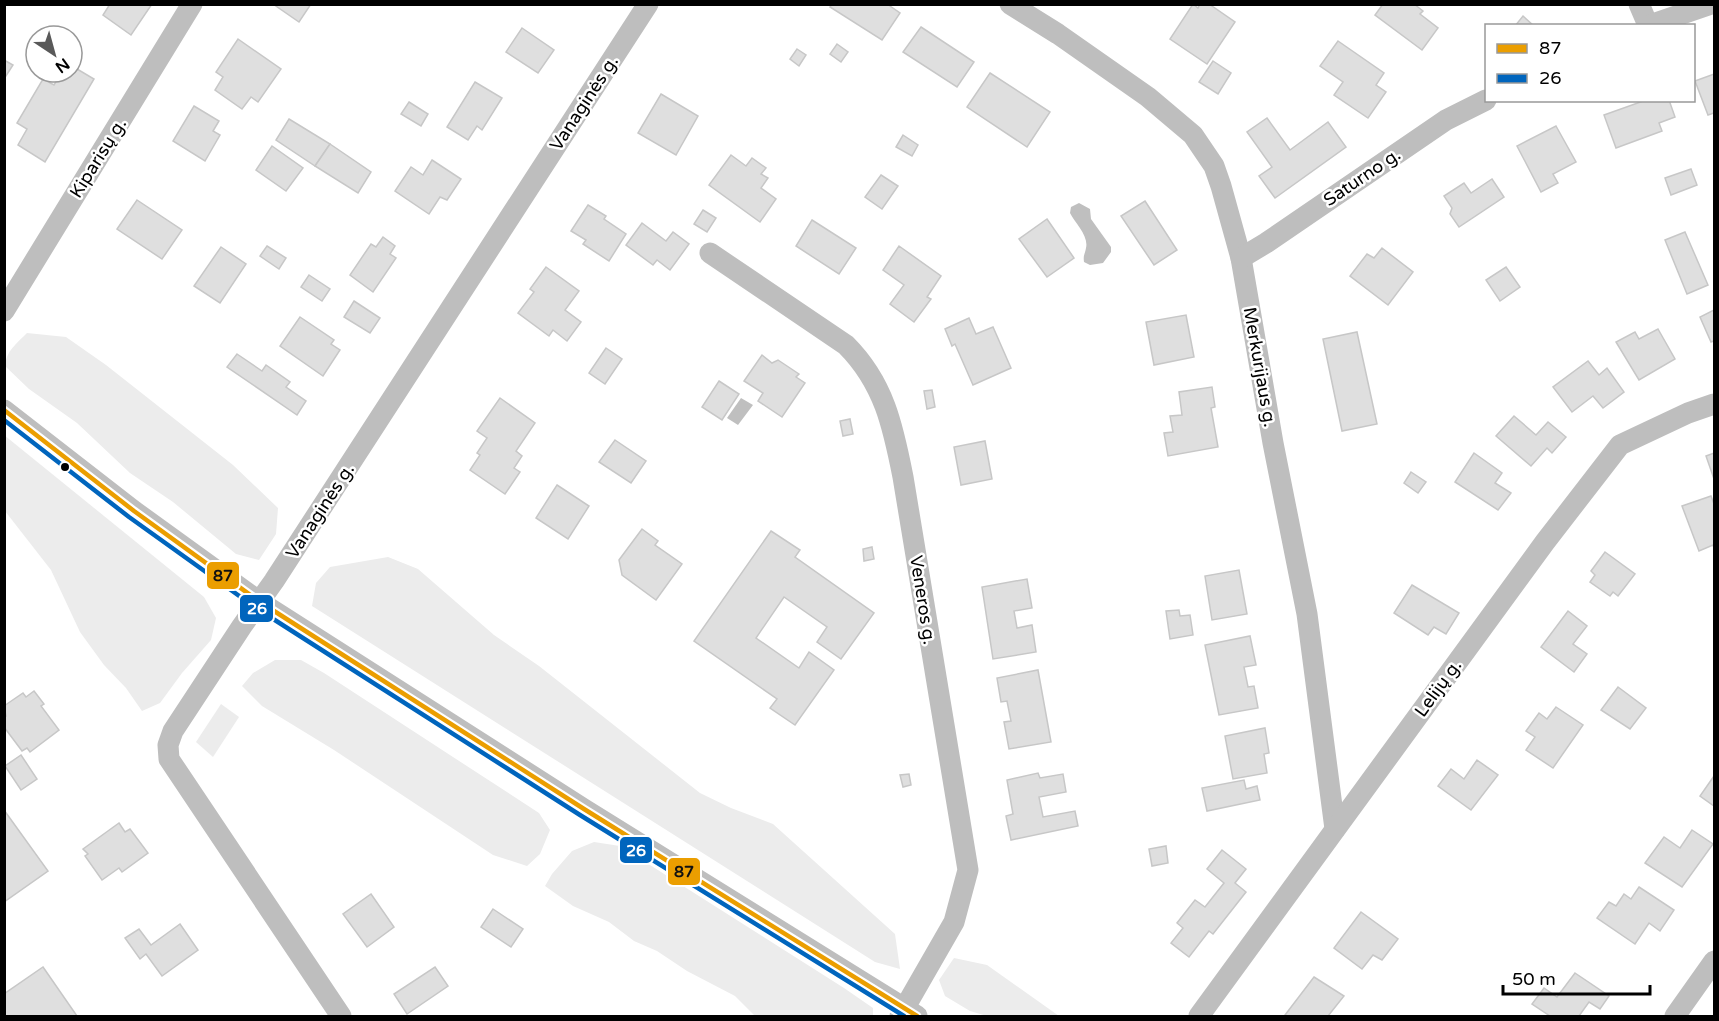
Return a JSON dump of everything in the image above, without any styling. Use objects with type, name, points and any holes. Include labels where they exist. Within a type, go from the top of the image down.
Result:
[{"type":"street","name":"Kiparisų g.","points":[[4,311],[192,4]]},
{"type":"street","name":"Vanaginės g.","points":[[341,1017],[169,759],[168,745],[173,731],[260,602],[648,4]]},
{"type":"street","name":"Merkurijaus g.","points":[[1010,4],[1058,34],[1148,97],[1193,135],[1214,166],[1241,258],[1273,443],[1307,614],[1335,829]]},
{"type":"street","points":[[1640,4],[1648,24]]},
{"type":"street","points":[[1651,24],[1711,4]]},
{"type":"street","name":"Saturno g.","points":[[1241,258],[1446,120],[1485,100]]},
{"type":"street","name":"Veneros g.","points":[[710,253],[846,345],[859,358],[872,375],[880,392],[895,440],[968,870],[954,922],[907,1014]]},
{"type":"street","name":"Lelijų g.","points":[[1199,1017],[1545,542],[1620,446],[1688,413],[1714,404]]},
{"type":"street","points":[[4,410],[134,511],[260,602],[907,1014]]},
{"type":"street","points":[[1675,1017],[1714,961]]},
{"type":"shaded area","points":[[1079,203],[1090,209],[1091,219],[1111,247],[1111,252],[1103,263],[1090,265],[1084,262],[1085,239],[1070,213],[1071,207]]},
{"type":"shaded area","points":[[27,333],[66,337],[106,365],[233,465],[278,508],[276,534],[259,560],[236,554],[173,502],[130,473],[77,423],[29,389],[5,366],[10,352]]},
{"type":"shaded area","points":[[741,398],[753,405],[738,425],[727,418]]},
{"type":"shaded area","points":[[4,435],[204,597],[216,618],[211,640],[160,703],[142,711],[126,688],[104,665],[80,632],[51,570],[5,511]]},
{"type":"shaded area","points":[[388,557],[418,569],[494,635],[539,666],[700,793],[773,824],[895,934],[900,969],[875,962],[312,606],[316,583],[330,567]]},
{"type":"shaded area","points":[[275,660],[301,660],[324,673],[539,813],[550,830],[540,854],[527,866],[493,855],[334,750],[262,706],[242,686],[253,673]]},
{"type":"shaded area","points":[[221,704],[239,717],[213,757],[196,742]]},
{"type":"shaded area","points":[[594,842],[620,846],[844,988],[873,1008],[873,1016],[755,1016],[735,996],[687,971],[657,951],[634,941],[609,922],[573,906],[545,886],[572,851]]},
{"type":"shaded area","points":[[954,958],[987,965],[1059,1016],[987,1016],[970,1011],[945,996],[939,980]]},
{"type":"building","points":[[110,4],[152,4],[131,35],[103,15]]},
{"type":"building","points":[[273,4],[311,4],[299,22]]},
{"type":"building","points":[[832,4],[887,4],[900,13],[882,40],[830,7]]},
{"type":"building","points":[[1193,4],[1198,8],[1200,4],[1209,4],[1235,22],[1207,64],[1170,39]]},
{"type":"building","points":[[1383,4],[1414,4],[1423,11],[1420,14],[1438,28],[1422,50],[1375,15]]},
{"type":"building","points":[[1523,16],[1532,24],[1517,24]]},
{"type":"building","points":[[921,27],[974,62],[957,87],[903,52]]},
{"type":"building","points":[[522,28],[554,50],[538,73],[506,52]]},
{"type":"building","points":[[238,39],[281,69],[258,102],[251,97],[242,109],[215,90],[223,77],[216,72]]},
{"type":"building","points":[[1338,41],[1384,73],[1376,85],[1386,92],[1368,118],[1334,95],[1343,82],[1320,66]]},
{"type":"building","points":[[837,44],[848,52],[841,62],[830,54]]},
{"type":"building","points":[[797,49],[806,55],[799,66],[790,59]]},
{"type":"building","points":[[4,60],[13,65],[4,79]]},
{"type":"building","points":[[1213,61],[1231,73],[1218,94],[1199,82]]},
{"type":"building","points":[[84,73],[94,79],[45,162],[18,145],[27,129],[17,123],[40,84],[84,84]]},
{"type":"building","points":[[990,73],[1050,112],[1027,147],[967,107]]},
{"type":"building","points":[[1714,74],[1714,113],[1708,115],[1695,81]]},
{"type":"building","points":[[475,82],[502,98],[482,130],[477,126],[468,140],[447,127]]},
{"type":"building","points":[[661,94],[698,116],[676,155],[638,133]]},
{"type":"building","points":[[409,102],[428,114],[421,126],[401,114]]},
{"type":"building","points":[[1640,102],[1670,102],[1675,117],[1659,123],[1662,131],[1616,148],[1604,115]]},
{"type":"building","points":[[194,106],[219,121],[213,131],[220,135],[205,161],[173,141]]},
{"type":"building","points":[[1267,118],[1290,150],[1328,122],[1346,147],[1275,198],[1259,176],[1272,167],[1247,132]]},
{"type":"building","points":[[289,119],[330,144],[315,166],[276,140]]},
{"type":"building","points":[[1556,126],[1576,162],[1553,174],[1558,183],[1541,192],[1517,146]]},
{"type":"building","points":[[903,135],[918,145],[912,156],[896,147]]},
{"type":"building","points":[[330,144],[371,172],[358,193],[315,166]]},
{"type":"building","points":[[272,146],[303,168],[286,191],[256,170]]},
{"type":"building","points":[[731,155],[746,166],[752,158],[766,168],[761,174],[768,178],[761,188],[776,199],[760,222],[709,185]]},
{"type":"building","points":[[432,160],[461,179],[447,200],[440,197],[429,214],[395,191],[411,167],[423,175]]},
{"type":"building","points":[[1691,169],[1697,185],[1671,195],[1665,178]]},
{"type":"building","points":[[881,175],[898,186],[882,209],[865,197]]},
{"type":"building","points":[[1492,179],[1504,197],[1459,227],[1450,214],[1452,208],[1444,196],[1464,183],[1471,193]]},
{"type":"building","points":[[137,200],[182,230],[162,259],[117,229]]},
{"type":"building","points":[[1145,201],[1177,250],[1154,265],[1121,216]]},
{"type":"building","points":[[588,205],[606,216],[604,219],[626,234],[609,261],[583,244],[586,240],[571,231]]},
{"type":"building","points":[[703,210],[716,218],[707,232],[694,224]]},
{"type":"building","points":[[1047,219],[1074,258],[1047,277],[1019,239]]},
{"type":"building","points":[[812,220],[856,248],[839,274],[796,246]]},
{"type":"building","points":[[642,223],[666,241],[673,232],[689,244],[670,270],[657,260],[653,265],[626,245]]},
{"type":"building","points":[[1685,232],[1708,285],[1687,294],[1665,240]]},
{"type":"building","points":[[383,237],[395,246],[390,254],[396,258],[373,292],[350,275],[371,244],[376,247]]},
{"type":"building","points":[[267,246],[286,258],[279,269],[260,256]]},
{"type":"building","points":[[899,246],[941,276],[927,297],[931,299],[914,322],[890,304],[904,285],[883,270]]},
{"type":"building","points":[[221,247],[246,264],[220,303],[194,286]]},
{"type":"building","points":[[1382,248],[1413,272],[1388,305],[1350,276],[1367,254],[1374,258]]},
{"type":"building","points":[[546,267],[579,291],[565,310],[581,322],[567,341],[553,330],[549,336],[518,313],[534,292],[530,289]]},
{"type":"building","points":[[1506,267],[1520,287],[1500,301],[1486,280]]},
{"type":"building","points":[[309,275],[330,289],[322,301],[301,287]]},
{"type":"building","points":[[354,301],[380,318],[370,333],[344,317]]},
{"type":"building","points":[[1714,310],[1714,341],[1711,342],[1700,317]]},
{"type":"building","points":[[1186,315],[1194,357],[1154,365],[1146,322]]},
{"type":"building","points":[[300,317],[334,340],[331,344],[340,350],[323,376],[280,346]]},
{"type":"building","points":[[969,318],[976,334],[993,327],[1011,368],[973,385],[955,344],[952,346],[945,329]]},
{"type":"building","points":[[1658,329],[1675,359],[1639,380],[1616,342],[1635,332],[1639,339]]},
{"type":"building","points":[[1357,332],[1377,424],[1342,431],[1323,339]]},
{"type":"building","points":[[606,348],[622,359],[605,384],[589,373]]},
{"type":"building","points":[[237,354],[262,371],[266,365],[290,382],[286,387],[306,401],[297,415],[227,367]]},
{"type":"building","points":[[762,355],[772,363],[778,360],[799,374],[796,377],[805,383],[782,417],[758,401],[763,393],[744,381]]},
{"type":"building","points":[[1588,361],[1599,375],[1607,368],[1624,392],[1603,408],[1593,396],[1572,412],[1553,387]]},
{"type":"building","points":[[719,381],[739,394],[722,420],[702,407]]},
{"type":"building","points":[[1212,387],[1215,407],[1211,408],[1218,447],[1168,456],[1164,433],[1173,432],[1170,416],[1182,415],[1179,392]]},
{"type":"building","points":[[932,390],[935,407],[927,409],[924,391]]},
{"type":"building","points":[[500,398],[535,423],[516,451],[522,456],[514,468],[520,472],[505,494],[470,470],[487,438],[477,431]]},
{"type":"building","points":[[1514,416],[1536,435],[1548,422],[1566,437],[1552,453],[1547,448],[1531,466],[1496,436]]},
{"type":"building","points":[[850,419],[853,434],[843,436],[840,421]]},
{"type":"building","points":[[615,440],[646,461],[631,483],[599,462]]},
{"type":"building","points":[[985,441],[992,479],[961,485],[954,447]]},
{"type":"building","points":[[1474,453],[1502,473],[1495,483],[1511,493],[1498,510],[1455,482]]},
{"type":"building","points":[[1714,453],[1714,479],[1706,456]]},
{"type":"building","points":[[1411,472],[1426,482],[1418,493],[1404,483]]},
{"type":"building","points":[[557,485],[589,506],[568,539],[536,518]]},
{"type":"building","points":[[1711,496],[1714,504],[1714,548],[1713,545],[1699,551],[1682,506]]},
{"type":"building","points":[[642,529],[658,541],[655,545],[682,564],[656,600],[622,575],[619,560]]},
{"type":"building","points":[[771,531],[800,550],[795,557],[874,613],[841,659],[817,642],[827,627],[784,597],[756,638],[799,668],[809,652],[834,670],[795,725],[770,708],[777,699],[694,641]]},
{"type":"building","points":[[872,547],[874,559],[864,561],[863,549]]},
{"type":"building","points":[[1605,552],[1635,574],[1618,596],[1613,592],[1610,596],[1590,582],[1595,575],[1591,571]]},
{"type":"building","points":[[1239,570],[1247,614],[1212,620],[1205,576]]},
{"type":"building","points":[[1027,579],[1032,608],[1014,611],[1017,628],[1032,625],[1036,652],[993,659],[982,587]]},
{"type":"building","points":[[1412,585],[1459,613],[1446,634],[1434,627],[1428,635],[1394,613]]},
{"type":"building","points":[[1179,610],[1180,616],[1190,615],[1193,635],[1170,639],[1166,611]]},
{"type":"building","points":[[1568,611],[1587,626],[1573,644],[1587,654],[1574,672],[1541,647]]},
{"type":"building","points":[[1250,636],[1256,665],[1244,667],[1248,687],[1254,686],[1258,708],[1219,715],[1205,645]]},
{"type":"building","points":[[1038,670],[1051,742],[1009,749],[1004,722],[1011,721],[1007,701],[1001,702],[997,678]]},
{"type":"building","points":[[1618,687],[1646,708],[1630,729],[1601,710]]},
{"type":"building","points":[[34,691],[44,704],[41,706],[59,730],[30,752],[27,748],[22,751],[4,727],[6,716],[4,706],[23,693],[26,697]]},
{"type":"building","points":[[1556,707],[1583,725],[1553,768],[1526,750],[1535,737],[1526,731],[1539,713],[1547,719]]},
{"type":"building","points":[[1265,728],[1269,753],[1264,754],[1267,773],[1233,779],[1225,736]]},
{"type":"building","points":[[21,755],[37,779],[21,790],[5,766]]},
{"type":"building","points":[[1477,760],[1498,775],[1471,810],[1438,786],[1451,769],[1464,779]]},
{"type":"building","points":[[1038,773],[1040,778],[1063,774],[1066,792],[1039,797],[1043,817],[1075,811],[1078,826],[1011,840],[1006,816],[1013,814],[1007,780]]},
{"type":"building","points":[[909,774],[911,785],[903,787],[900,775]]},
{"type":"building","points":[[1714,776],[1714,806],[1700,796]]},
{"type":"building","points":[[1244,780],[1246,789],[1257,786],[1260,800],[1207,811],[1202,788]]},
{"type":"building","points":[[4,810],[48,871],[4,902]]},
{"type":"building","points":[[119,823],[125,832],[130,829],[148,853],[122,872],[119,868],[102,880],[85,856],[88,854],[83,849]]},
{"type":"building","points":[[1692,830],[1713,844],[1682,887],[1645,863],[1664,837],[1680,848]]},
{"type":"building","points":[[1166,846],[1168,863],[1152,866],[1149,849]]},
{"type":"building","points":[[1222,850],[1246,869],[1235,883],[1246,892],[1213,934],[1209,931],[1189,957],[1171,943],[1183,928],[1177,923],[1195,900],[1205,907],[1224,883],[1207,869]]},
{"type":"building","points":[[1639,887],[1674,910],[1660,931],[1649,923],[1635,944],[1597,918],[1609,902],[1616,906],[1624,894],[1631,899]]},
{"type":"building","points":[[371,894],[394,927],[367,947],[343,914]]},
{"type":"building","points":[[493,909],[523,929],[511,947],[481,927]]},
{"type":"building","points":[[1361,912],[1398,939],[1382,960],[1373,955],[1362,969],[1334,948]]},
{"type":"building","points":[[180,924],[198,950],[162,976],[146,954],[140,959],[125,938],[139,929],[151,945]]},
{"type":"building","points":[[43,967],[77,1016],[4,1016],[4,994]]},
{"type":"building","points":[[435,967],[448,986],[407,1014],[394,994]]},
{"type":"building","points":[[1575,973],[1609,996],[1600,1009],[1589,1002],[1579,1016],[1550,1016],[1532,1004],[1544,988],[1557,997]]},
{"type":"building","points":[[1314,977],[1344,996],[1328,1016],[1285,1015]]},
{"type":"transit line","name":"87","points":[[4,410],[134,511],[260,602],[584,809],[917,1016]]},
{"type":"transit line","name":"26","points":[[4,420],[129,517],[256,608],[580,815],[904,1016]]}]
